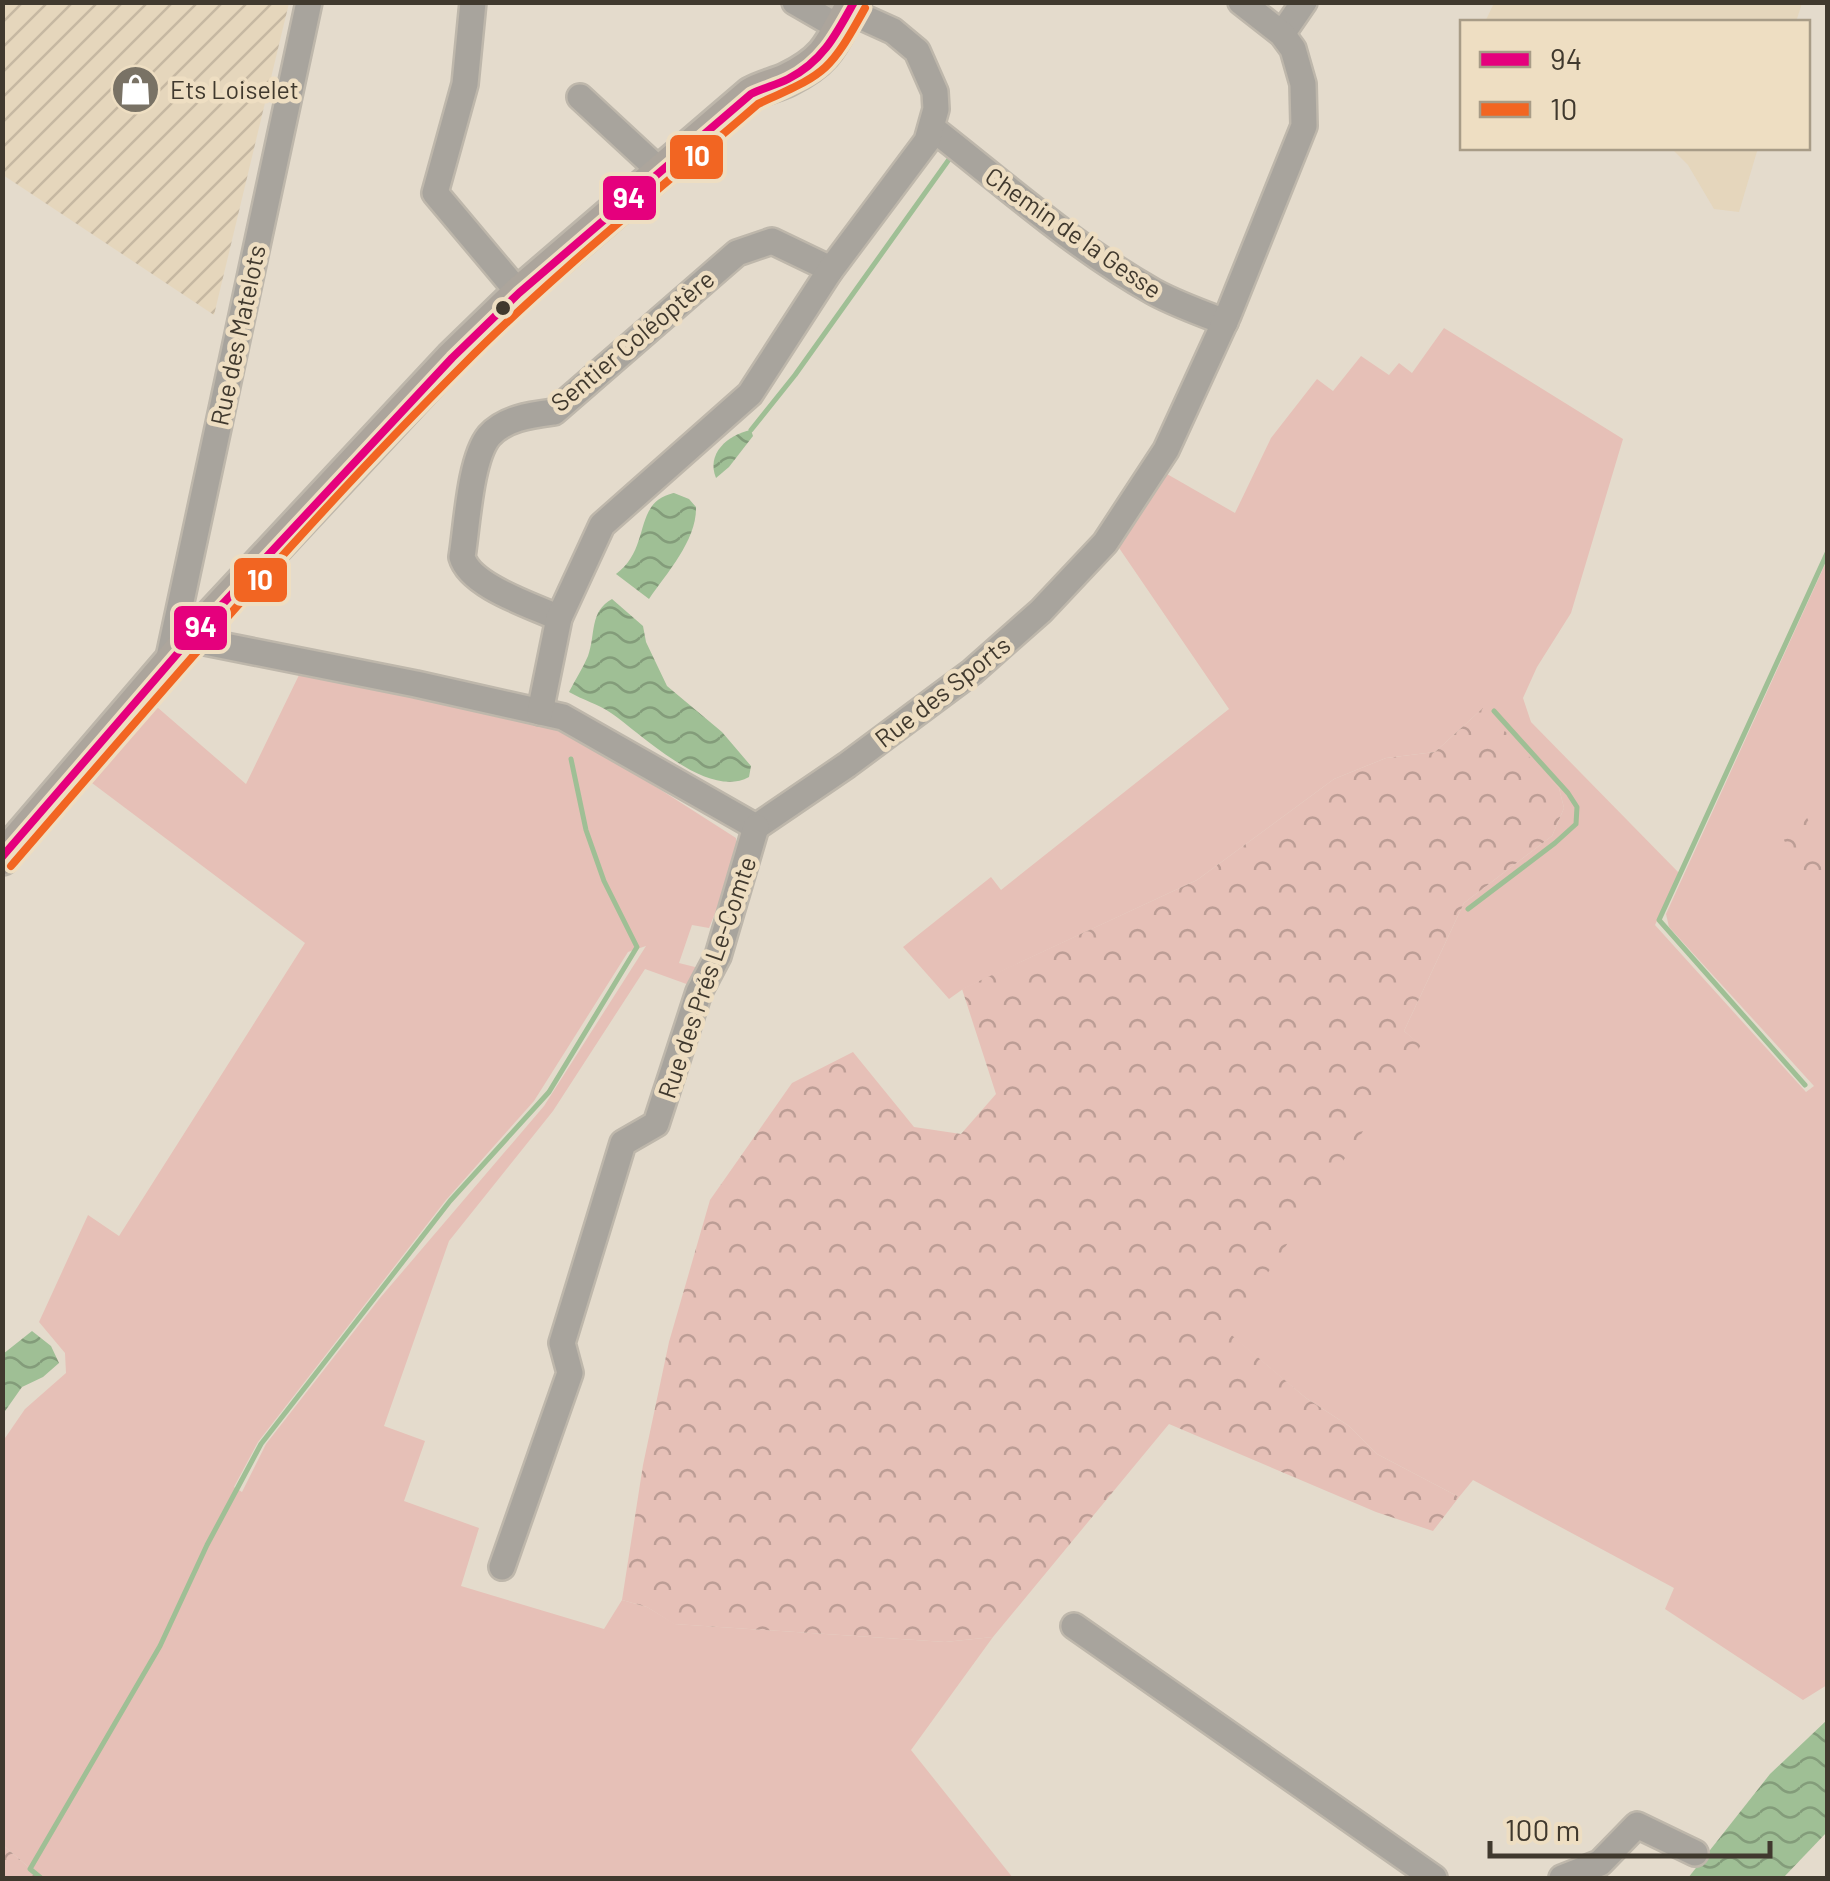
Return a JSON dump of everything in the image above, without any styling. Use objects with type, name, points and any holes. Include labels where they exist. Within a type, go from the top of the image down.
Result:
[{"type":"main road","points":[[2,858],[190,639],[387,425],[519,293],[751,94],[785,81],[827,53],[848,14]]},
{"type":"street","name":"Rue des Matelots","points":[[167,667],[309,2]]},
{"type":"street","points":[[472,2],[465,84],[435,193],[519,293]]},
{"type":"street","points":[[540,712],[559,618],[602,525],[750,394],[829,272],[932,128],[935,92],[917,51],[893,31],[848,14],[795,2]]},
{"type":"street","name":"Rue des Sports","points":[[756,826],[847,766],[972,672],[1041,611],[1105,543],[1166,450],[1224,322],[1304,126],[1303,84],[1293,49],[1282,34],[1242,2]]},
{"type":"street","points":[[1282,34],[1304,2]]},
{"type":"street","points":[[580,97],[661,172]]},
{"type":"street","name":"Chemin de la Gesse","points":[[932,128],[1129,277],[1224,322]]},
{"type":"street","name":"Sentier Coléoptère","points":[[559,618],[478,580],[465,568],[462,557],[479,453],[490,436],[526,415],[554,412],[737,253],[772,241],[829,272]]},
{"type":"street","points":[[190,639],[563,716],[756,826]]},
{"type":"street","name":"Rue des Prés Le-Comte","points":[[502,1567],[570,1373],[562,1344],[624,1143],[656,1124],[700,992],[718,956],[756,826]]},
{"type":"street","points":[[1074,1626],[1434,1878]]},
{"type":"street","points":[[1562,1878],[1600,1864],[1637,1826],[1695,1854]]},
{"type":"shaded area","points":[[1495,2],[1802,3],[1797,20],[1486,20]]},
{"type":"shaded area","name":"Ets Loiselet","points":[[2,3],[289,3],[214,315],[3,175]]},
{"type":"shaded area","points":[[1673,150],[1757,150],[1739,212],[1714,209],[1688,165]]},
{"type":"green space","points":[[1444,328],[1623,439],[1571,613],[1537,667],[1523,698],[1531,722],[1679,873],[1655,925],[1806,1092],[1814,1086],[1669,927],[1666,914],[1827,560],[1827,1685],[1803,1700],[1665,1609],[1674,1588],[1473,1480],[1459,1497],[1377,1454],[1349,1426],[1306,1398],[1227,1332],[1420,1045],[1404,1031],[1464,903],[1552,836],[1564,808],[1559,788],[1482,709],[1435,752],[1386,758],[1334,779],[1197,880],[949,999],[903,947],[991,877],[1001,890],[1229,709],[1117,545],[1167,474],[1235,513],[1271,438],[1317,379],[1333,391],[1361,356],[1389,375],[1399,363],[1412,373]]},
{"type":"green space","points":[[300,673],[441,697],[584,735],[736,838],[737,860],[709,928],[692,925],[679,963],[699,968],[692,986],[645,969],[553,1111],[449,1241],[384,1426],[425,1441],[404,1501],[479,1528],[461,1586],[604,1629],[622,1600],[647,1607],[675,1624],[945,1642],[993,1637],[911,1750],[1013,1878],[41,1878],[3,1845],[3,1441],[25,1409],[66,1373],[65,1353],[39,1322],[88,1215],[119,1236],[305,943],[92,783],[157,707],[246,784]],"holes":[[[646,946],[544,1106],[380,1298],[266,1444],[242,1492],[234,1487],[258,1442],[446,1200],[534,1101],[628,952]]]},
{"type":"green space","points":[[1483,708],[1559,788],[1564,808],[1552,836],[1464,903],[1404,1031],[1421,1045],[1228,1332],[1306,1398],[1349,1426],[1377,1454],[1459,1497],[1433,1531],[1376,1512],[1169,1424],[993,1637],[945,1642],[674,1624],[647,1607],[622,1600],[643,1465],[669,1342],[710,1200],[792,1083],[853,1052],[914,1127],[961,1134],[996,1094],[962,989],[1197,880],[1334,779],[1386,758],[1435,752]]},
{"type":"green space","points":[[1803,810],[1827,856],[1827,888],[1810,891],[1784,840],[1788,812]]},
{"type":"green space","points":[[3,1845],[41,1878],[3,1878]]},
{"type":"water","points":[[751,430],[753,436],[716,478],[714,461],[721,447],[734,436]]},
{"type":"water","points":[[674,493],[696,507],[692,532],[649,599],[616,574],[634,552],[652,506]]},
{"type":"water","points":[[612,599],[643,626],[646,642],[667,686],[722,732],[751,766],[749,777],[733,782],[696,773],[606,710],[569,692],[588,656],[596,617]]},
{"type":"water","points":[[32,1331],[51,1346],[59,1363],[43,1377],[22,1387],[3,1414],[3,1354]]},
{"type":"water","points":[[1827,1720],[1827,1832],[1783,1878],[1688,1878],[1770,1774]]},
{"type":"waterway","points":[[751,430],[795,375],[950,158]]},
{"type":"waterway","points":[[1805,1085],[1659,920],[1828,551]]},
{"type":"waterway","points":[[1468,909],[1576,824],[1577,807],[1568,793],[1494,711]]},
{"type":"waterway","points":[[41,1878],[30,1869],[160,1646],[207,1545],[261,1444],[450,1201],[549,1092],[637,947],[604,881],[586,830],[571,759]]},
{"type":"transit line","name":"94","points":[[2,857],[190,639],[452,358],[519,293],[751,94],[788,79],[810,64],[834,36],[854,2]]},
{"type":"transit line","name":"10","points":[[11,866],[289,549],[463,365],[571,264],[758,104],[823,70],[865,8]]},
{"type":"place","name":"Ets Loiselet","points":[[135,89]]}]
